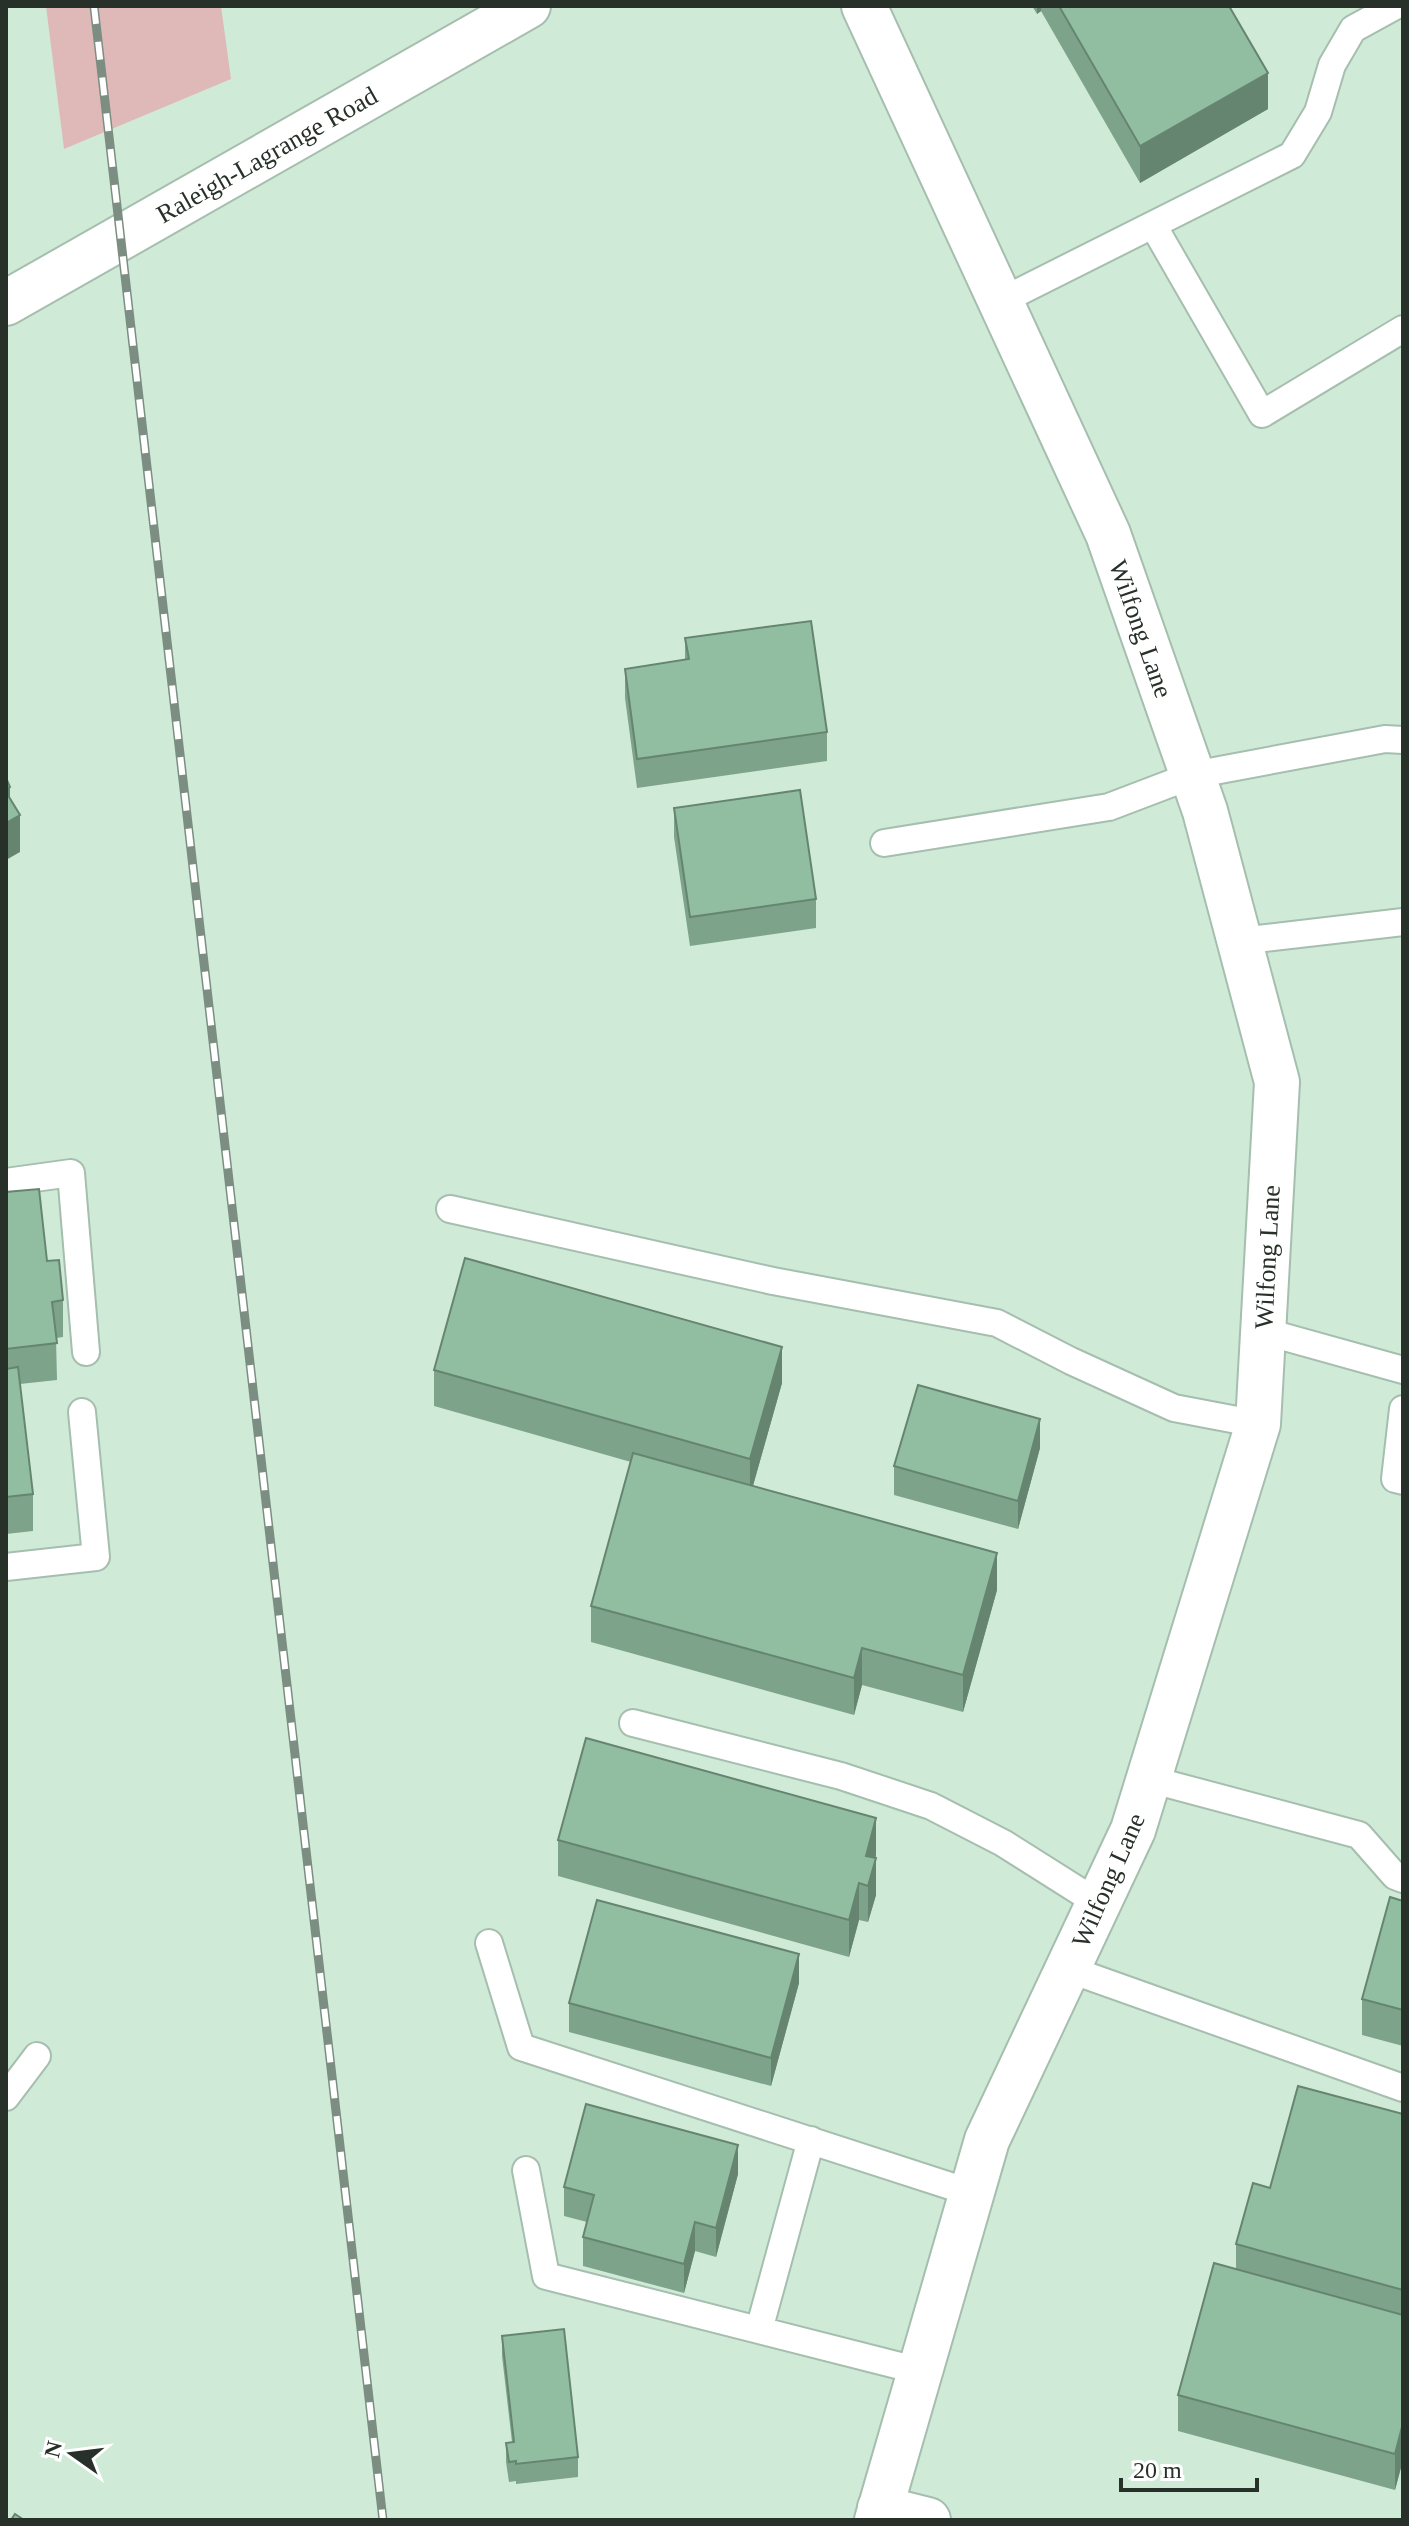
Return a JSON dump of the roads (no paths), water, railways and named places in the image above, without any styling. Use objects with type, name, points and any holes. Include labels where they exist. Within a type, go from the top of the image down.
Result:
[{"type":"street","name":"Raleigh-Lagrange Road","points":[[6,303],[528,6]]},
{"type":"street","name":"Wilfong Lane","points":[[864,6],[1108,534],[1205,811],[1277,1082],[1258,1424],[1133,1830],[987,2140],[878,2514]]},
{"type":"street","points":[[878,2514],[928,2520]]},
{"type":"lane","points":[[1001,301],[1292,155],[1318,112],[1332,65],[1353,29],[1395,6]]},
{"type":"lane","points":[[1153,225],[1262,414],[1403,329]]},
{"type":"lane","points":[[884,843],[1109,807],[1193,775],[1385,739],[1403,740]]},
{"type":"lane","points":[[1240,941],[1403,922]]},
{"type":"lane","points":[[6,1182],[71,1173],[86,1352]]},
{"type":"lane","points":[[450,1209],[773,1281],[997,1323],[1174,1408],[1258,1424]]},
{"type":"lane","points":[[1263,1331],[1403,1370]]},
{"type":"lane","points":[[1403,1409],[1395,1479],[1403,1481]]},
{"type":"lane","points":[[6,1567],[96,1557],[82,1412]]},
{"type":"lane","points":[[633,1723],[841,1776],[931,1806],[1003,1843],[1098,1903]]},
{"type":"lane","points":[[1149,1779],[1359,1835],[1395,1876],[1403,1879]]},
{"type":"lane","points":[[489,1943],[521,2047],[972,2193]]},
{"type":"lane","points":[[1068,1969],[1403,2088]]},
{"type":"lane","points":[[6,2097],[37,2056]]},
{"type":"lane","points":[[759,2330],[811,2140]]},
{"type":"lane","points":[[526,2170],[546,2276],[920,2371]]},
{"type":"railway","points":[[94,6],[383,2520]]}]
